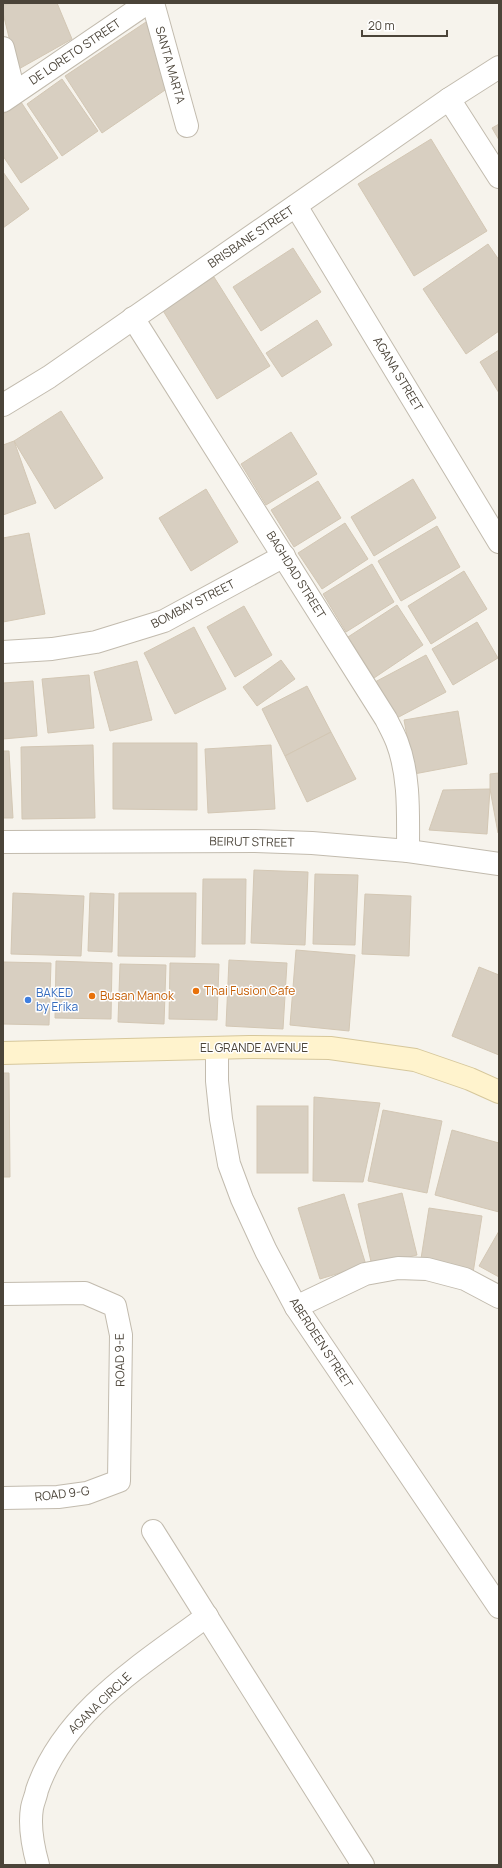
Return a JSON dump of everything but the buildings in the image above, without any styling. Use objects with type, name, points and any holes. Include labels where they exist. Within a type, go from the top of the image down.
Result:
[{"type":"street","name":"DE LORETO STREET","points":[[9,96],[147,3]]},
{"type":"street","name":"SANTA MARTA","points":[[153,3],[187,126]]},
{"type":"street","points":[[3,48],[9,96]]},
{"type":"street","name":"BRISBANE STREET","points":[[3,405],[49,377],[449,99],[499,67]]},
{"type":"street","points":[[449,99],[499,176]]},
{"type":"street","name":"AGANA STREET","points":[[296,206],[499,542]]},
{"type":"street","name":"BAGHDAD STREET","points":[[133,318],[382,713],[397,742],[405,773],[408,807],[408,851]]},
{"type":"street","name":"BOMBAY STREET","points":[[3,652],[52,649],[96,642],[164,621],[284,556]]},
{"type":"street","name":"BEIRUT STREET","points":[[3,842],[255,841],[347,845],[408,851],[499,864]]},
{"type":"street","name":"EL GRANDE AVENUE","points":[[3,1053],[217,1048],[330,1048],[415,1060],[470,1079],[499,1092]]},
{"type":"street","name":"ABERDEEN STREET","points":[[217,1048],[217,1081],[221,1120],[229,1164],[245,1206],[296,1307],[499,1607]]},
{"type":"street","points":[[296,1307],[365,1274],[398,1268],[427,1269],[465,1279],[499,1297]]},
{"type":"street","name":"ROAD 9-E","points":[[3,1294],[85,1293],[115,1306],[121,1335],[119,1481]]},
{"type":"street","name":"ROAD 9-G","points":[[3,1498],[58,1497],[87,1493],[119,1481]]},
{"type":"street","points":[[153,1531],[363,1865]]},
{"type":"street","name":"AGANA CIRCLE","points":[[38,1865],[32,1846],[32,1808],[43,1773],[64,1738],[91,1708],[129,1674],[207,1616]]},
{"type":"place","name":"Thai Fusion Cafe","points":[[196,991]]},
{"type":"place","name":"Busan Manok","points":[[92,996]]},
{"type":"place","name":"BAKED by Erika","points":[[28,1000]]}]
